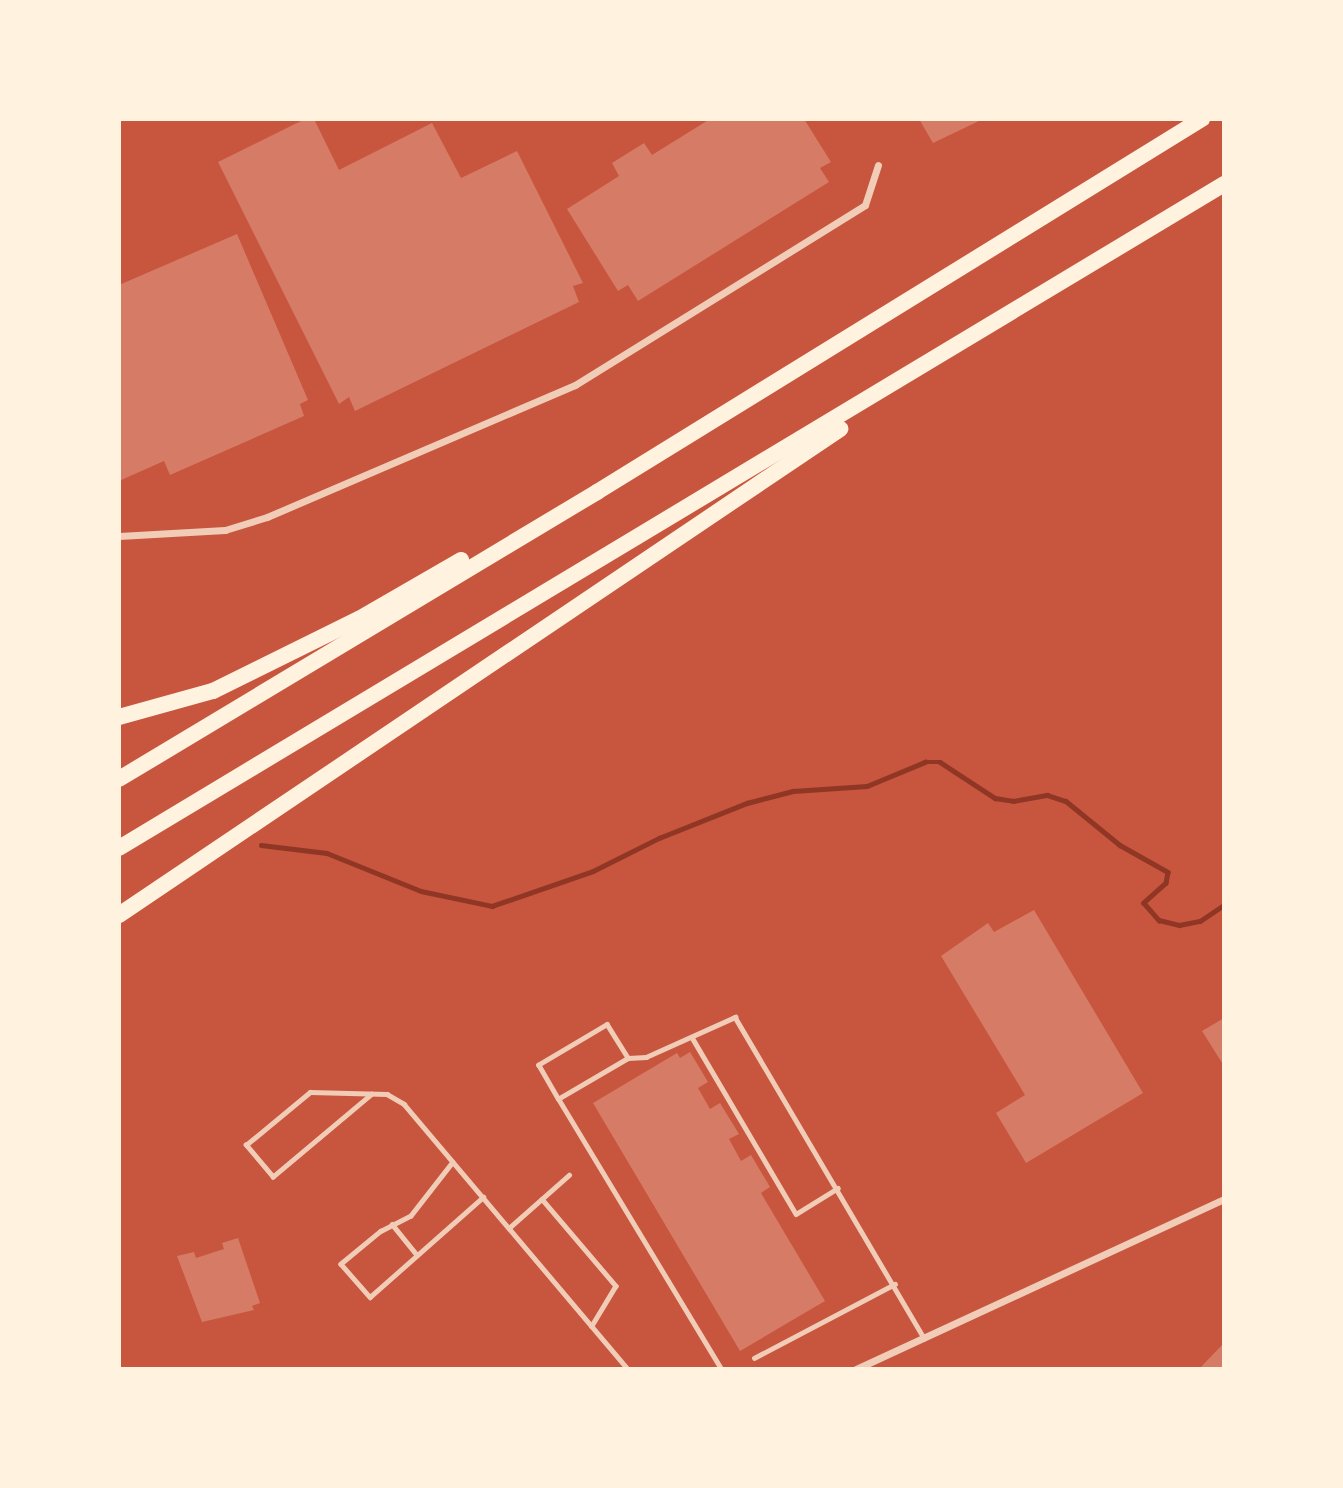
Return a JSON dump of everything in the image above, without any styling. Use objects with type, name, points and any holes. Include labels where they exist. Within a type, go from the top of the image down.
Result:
[{"type":"highway","points":[[119,779],[597,492],[1202,119]]},
{"type":"highway","points":[[119,848],[889,388],[1224,184]]},
{"type":"highway","points":[[119,915],[846,425],[889,388]]},
{"type":"highway","points":[[119,717],[213,691],[359,619],[561,502],[597,492]]},
{"type":"street","points":[[119,536],[225,530],[257,520],[575,385],[865,205],[878,165]]},
{"type":"street","points":[[856,1369],[1224,1199]]},
{"type":"lane","points":[[558,1099],[628,1058],[646,1057],[735,1017],[895,1284],[924,1339]]},
{"type":"lane","points":[[628,1058],[607,1024],[538,1065],[721,1369]]},
{"type":"lane","points":[[693,1038],[796,1214],[838,1188]]},
{"type":"lane","points":[[372,1094],[273,1177],[246,1145],[310,1092],[387,1094],[404,1104],[628,1369]]},
{"type":"lane","points":[[453,1162],[411,1216],[392,1224],[341,1264],[370,1297],[483,1197]]},
{"type":"lane","points":[[509,1228],[569,1175]]},
{"type":"lane","points":[[542,1199],[616,1286],[592,1326]]},
{"type":"lane","points":[[392,1224],[417,1255]]},
{"type":"lane","points":[[754,1358],[895,1284]]},
{"type":"building","points":[[305,119],[314,119],[339,170],[432,123],[461,178],[517,151],[583,283],[573,286],[579,302],[355,411],[349,397],[339,404],[218,162]]},
{"type":"building","points":[[710,119],[804,119],[831,162],[820,168],[829,182],[638,301],[628,285],[618,291],[567,209],[619,176],[612,163],[644,143],[652,155]]},
{"type":"building","points":[[919,119],[983,119],[933,143]]},
{"type":"building","points":[[237,234],[308,400],[300,404],[304,416],[170,475],[164,461],[119,481],[119,285]]},
{"type":"building","points":[[1034,910],[1143,1093],[1026,1163],[996,1113],[1025,1095],[941,956],[988,923],[994,932]]},
{"type":"building","points":[[1224,1018],[1224,1066],[1202,1031]]},
{"type":"building","points":[[690,1052],[708,1082],[698,1088],[710,1109],[720,1103],[739,1134],[729,1139],[741,1161],[751,1155],[770,1187],[761,1193],[825,1301],[740,1351],[593,1103],[677,1053],[680,1058]]},
{"type":"building","points":[[238,1238],[260,1303],[252,1306],[254,1310],[202,1322],[177,1256],[194,1252],[196,1258],[224,1249],[222,1243]]},
{"type":"building","points":[[1224,1343],[1224,1369],[1199,1369]]},
{"type":"waterway","points":[[261,845],[327,853],[421,891],[492,906],[593,871],[659,838],[747,803],[793,791],[867,786],[925,762],[940,762],[995,798],[1013,801],[1047,795],[1066,801],[1120,845],[1168,872],[1166,883],[1144,903],[1159,920],[1179,925],[1200,921],[1224,905]]}]
